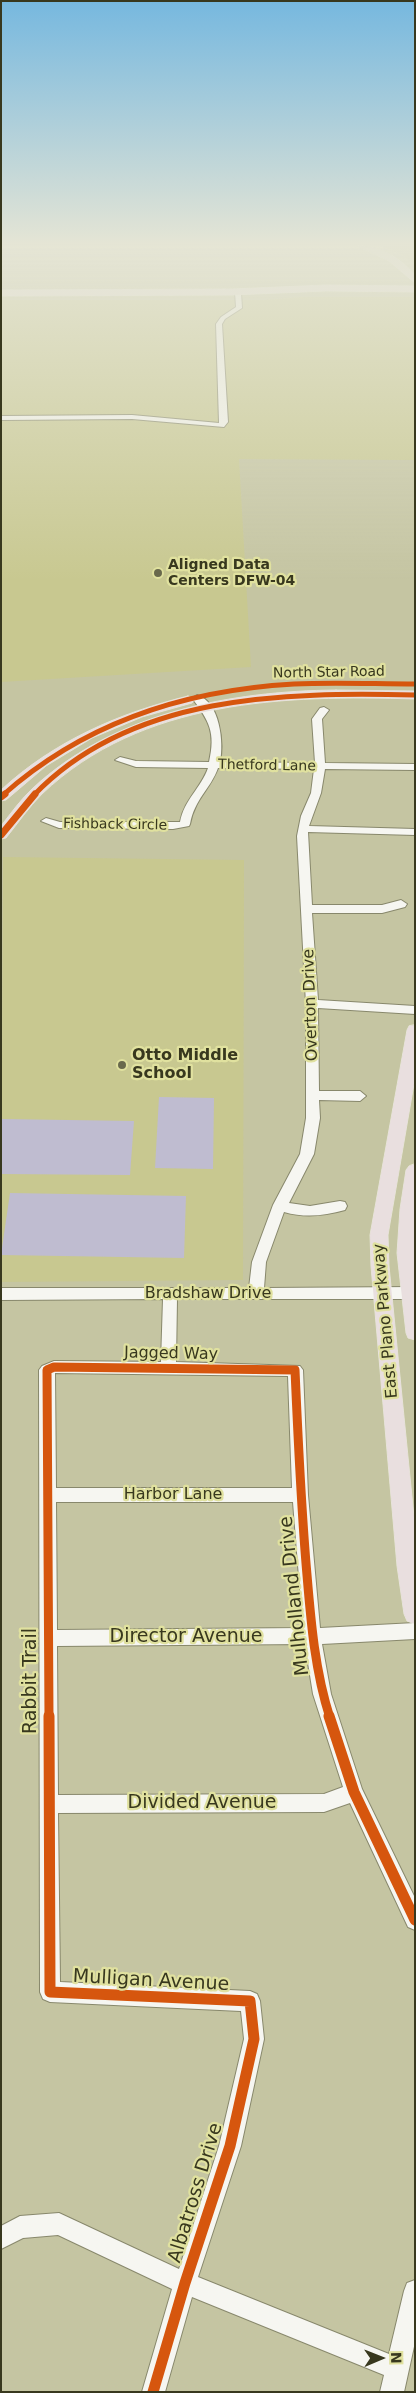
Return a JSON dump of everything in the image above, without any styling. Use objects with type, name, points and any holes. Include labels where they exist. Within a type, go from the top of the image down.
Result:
[{"type":"main road","name":"North Star Road","points":[[1,797],[34,769],[62,750],[94,733],[152,710],[258,698],[303,689],[415,684]]},
{"type":"main road","name":"North Star Road","points":[[303,689],[415,695]]},
{"type":"main road","name":"North Star Road","points":[[1,835],[38,790],[78,758],[130,732],[174,716],[201,703]]},
{"type":"main road","name":"East Plano Parkway","points":[[415,1030],[379,1235],[382,1294],[407,1556],[415,1614]]},
{"type":"main road","name":"East Plano Parkway","points":[[415,1170],[408,1209],[406,1253],[415,1333]]},
{"type":"street","points":[[1,418],[132,417],[222,425],[224,422],[221,358]]},
{"type":"street","points":[[201,703],[216,728],[215,765]]},
{"type":"street","name":"Overton Drive","points":[[256,1294],[259,1262],[280,1205],[308,1154],[314,1095],[312,1004],[302,836],[306,816],[316,793],[320,767],[318,719],[324,710]]},
{"type":"street","name":"Thetford Lane","points":[[120,760],[136,764],[415,767]]},
{"type":"street","name":"Fishback Circle","points":[[46,821],[68,825],[173,826],[185,824],[190,802],[209,778],[215,765]]},
{"type":"street","points":[[304,829],[415,832]]},
{"type":"street","points":[[306,909],[382,909],[401,904]]},
{"type":"street","points":[[312,1004],[415,1010]]},
{"type":"street","points":[[314,1095],[360,1096]]},
{"type":"street","points":[[280,1205],[294,1211],[309,1212],[326,1211],[340,1206]]},
{"type":"street","name":"Bradshaw Drive","points":[[1,1294],[412,1293]]},
{"type":"street","points":[[168,1368],[170,1294]]},
{"type":"street","name":"Jagged Way","points":[[47,1370],[54,1366],[295,1370]]},
{"type":"street","name":"Rabbit Trail","points":[[47,1370],[46,1495],[50,1992]]},
{"type":"street","name":"Mulholland Drive","points":[[295,1370],[300,1494],[312,1636],[322,1694],[354,1792],[415,1920]]},
{"type":"street","name":"Harbor Lane","points":[[46,1495],[300,1494]]},
{"type":"street","name":"Director Avenue","points":[[47,1638],[312,1636],[415,1630]]},
{"type":"street","name":"Divided Avenue","points":[[48,1804],[324,1803],[354,1792]]},
{"type":"street","name":"Mulligan Avenue","points":[[50,1992],[250,2001]]},
{"type":"street","name":"Albatross Drive","points":[[152,2392],[230,2146],[254,2039],[250,2001]]},
{"type":"street","points":[[1,2238],[20,2227],[59,2224],[185,2283],[397,2369]]},
{"type":"street","points":[[392,2392],[415,2292]]},
{"type":"shaded area","points":[[1,358],[415,358],[415,460],[239,459],[251,667],[1,682]]},
{"type":"shaded area","name":"Otto Middle School","points":[[3,857],[244,860],[243,1280],[1,1282]]},
{"type":"shaded area","points":[[159,1097],[214,1098],[213,1169],[155,1168]]},
{"type":"shaded area","points":[[1,1119],[134,1121],[130,1175],[1,1174]]},
{"type":"shaded area","points":[[10,1193],[186,1196],[184,1258],[1,1255]]},
{"type":"cycle path","points":[[1,797],[30,771],[63,749],[98,730],[136,715],[175,703],[215,694],[293,684],[415,684]]},
{"type":"cycle path","points":[[1,835],[33,796],[63,770],[91,751],[122,735],[155,722],[189,711],[256,698],[320,694],[415,695]]},
{"type":"cycle path","points":[[153,2392],[185,2283],[230,2146],[254,2039],[250,2001],[50,1992],[47,1370],[54,1367],[295,1370],[300,1495],[312,1636],[322,1694],[354,1792],[415,1920]]},
{"type":"place","name":"Aligned Data Centers DFW-04","points":[[158,573]]},
{"type":"place","name":"Otto Middle School","points":[[122,1065]]}]
